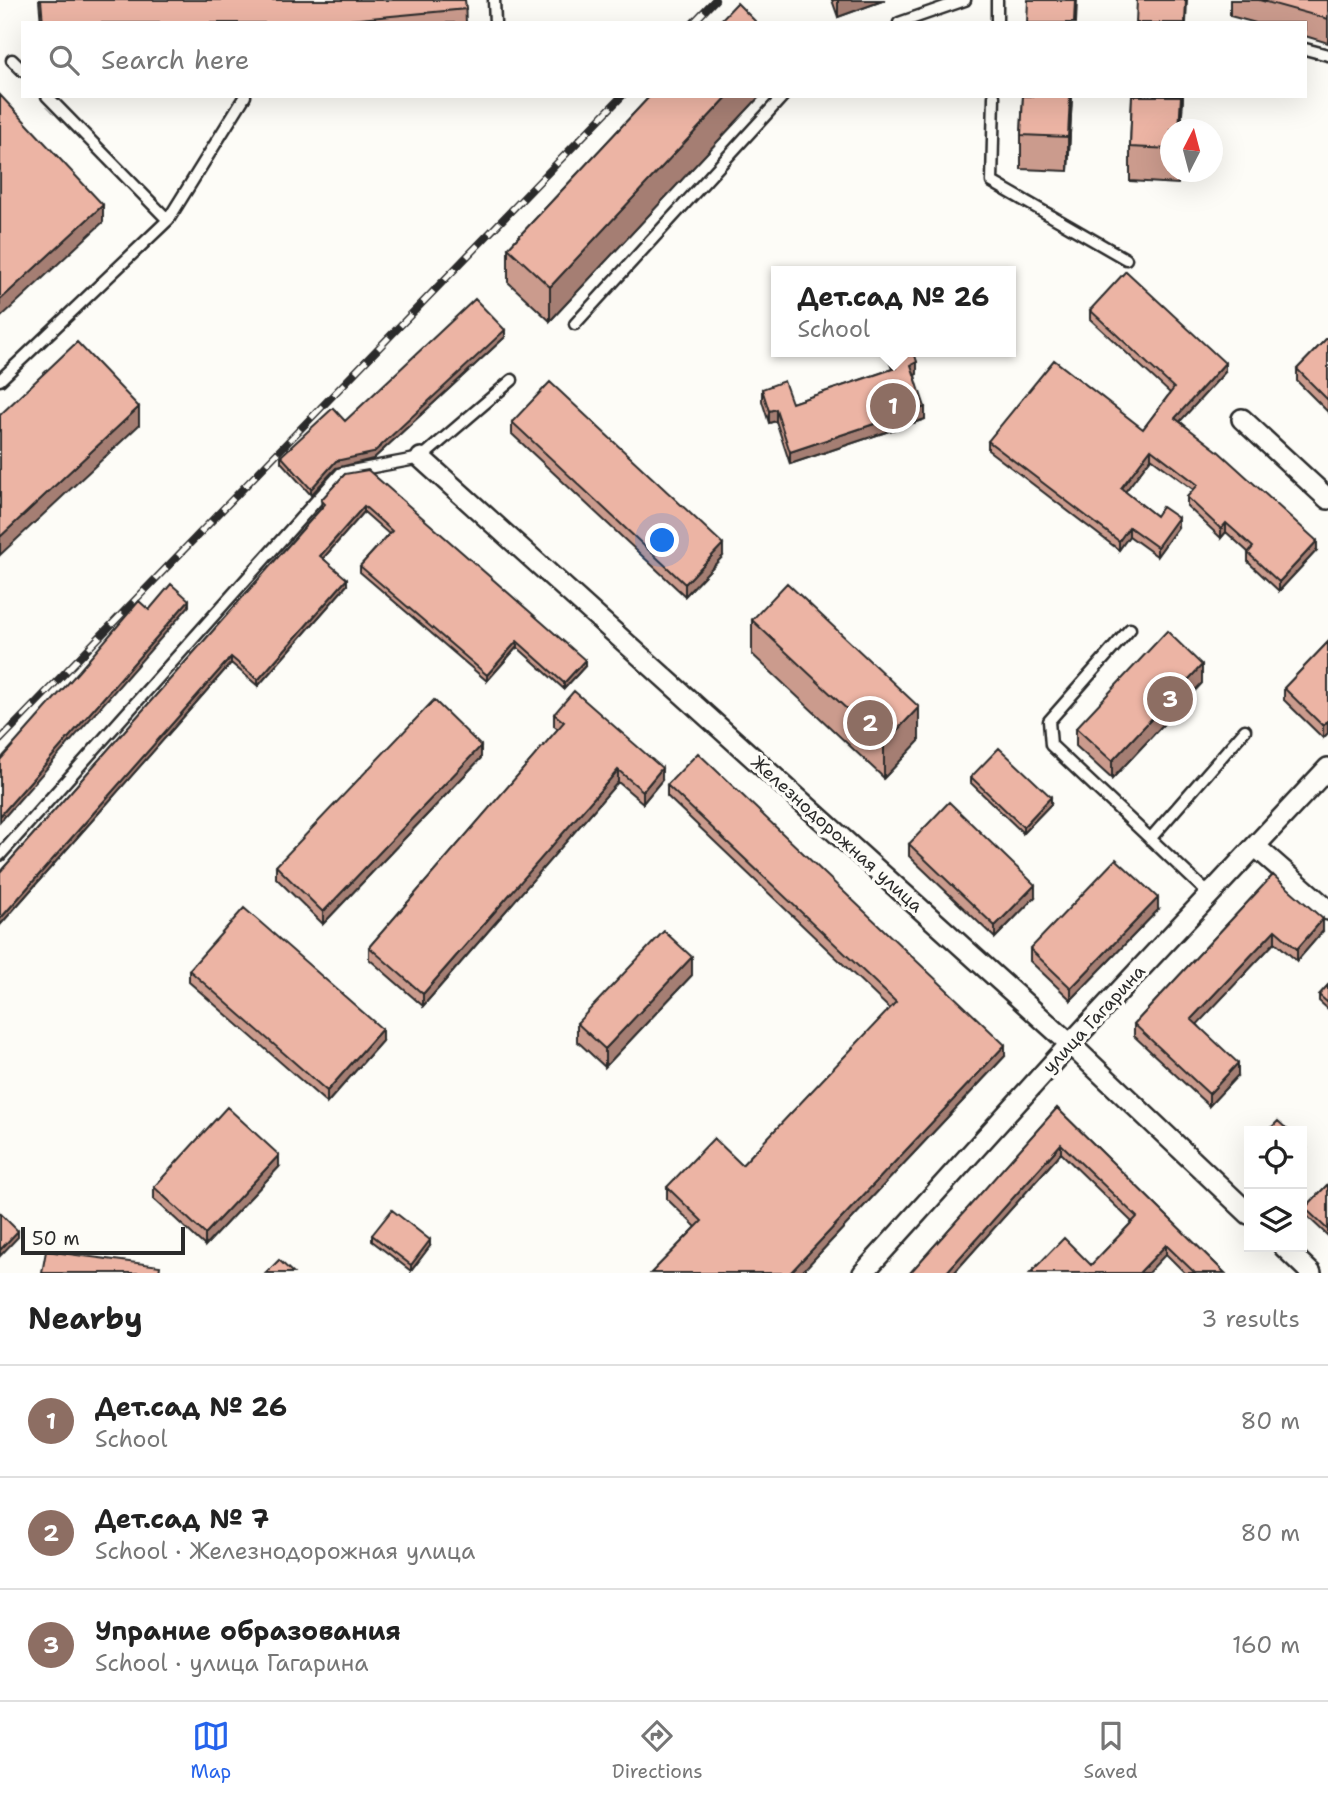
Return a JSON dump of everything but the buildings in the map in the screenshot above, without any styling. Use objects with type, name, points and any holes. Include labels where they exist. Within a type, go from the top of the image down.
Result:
[{"type":"street","points":[[1242,419],[1328,499]]},
{"type":"street","name":"Железнодорожная улица","points":[[421,458],[1070,1044],[1244,1209]]},
{"type":"street","name":"улица Гагарина","points":[[863,1273],[1070,1044],[1328,768]]},
{"type":"street","points":[[1255,846],[1328,909]]},
{"type":"street","points":[[1288,1252],[1311,1273]]},
{"type":"lane","points":[[494,0],[495,21]]},
{"type":"lane","points":[[905,21],[965,0]]},
{"type":"lane","points":[[997,21],[998,0]]},
{"type":"lane","points":[[1307,50],[1328,55]]},
{"type":"lane","points":[[12,60],[21,69]]},
{"type":"lane","points":[[49,98],[168,220]]},
{"type":"lane","points":[[0,380],[168,220],[244,98]]},
{"type":"lane","points":[[575,324],[781,98]]},
{"type":"lane","points":[[994,98],[992,182],[1126,259]]},
{"type":"lane","points":[[0,855],[341,473],[421,458],[512,380]]},
{"type":"lane","points":[[1130,629],[1049,721],[1051,745],[1210,895]]},
{"type":"lane","points":[[1150,839],[1245,730]]},
{"type":"railway","points":[[695,21],[715,0]]},
{"type":"railway","points":[[0,740],[620,98]]},
{"type":"place","name":"Дет.сад № 26","points":[[893,406]]},
{"type":"place","name":"Упрание образования","points":[[1170,699]]},
{"type":"place","name":"Дет.сад № 7","points":[[870,723]]}]
